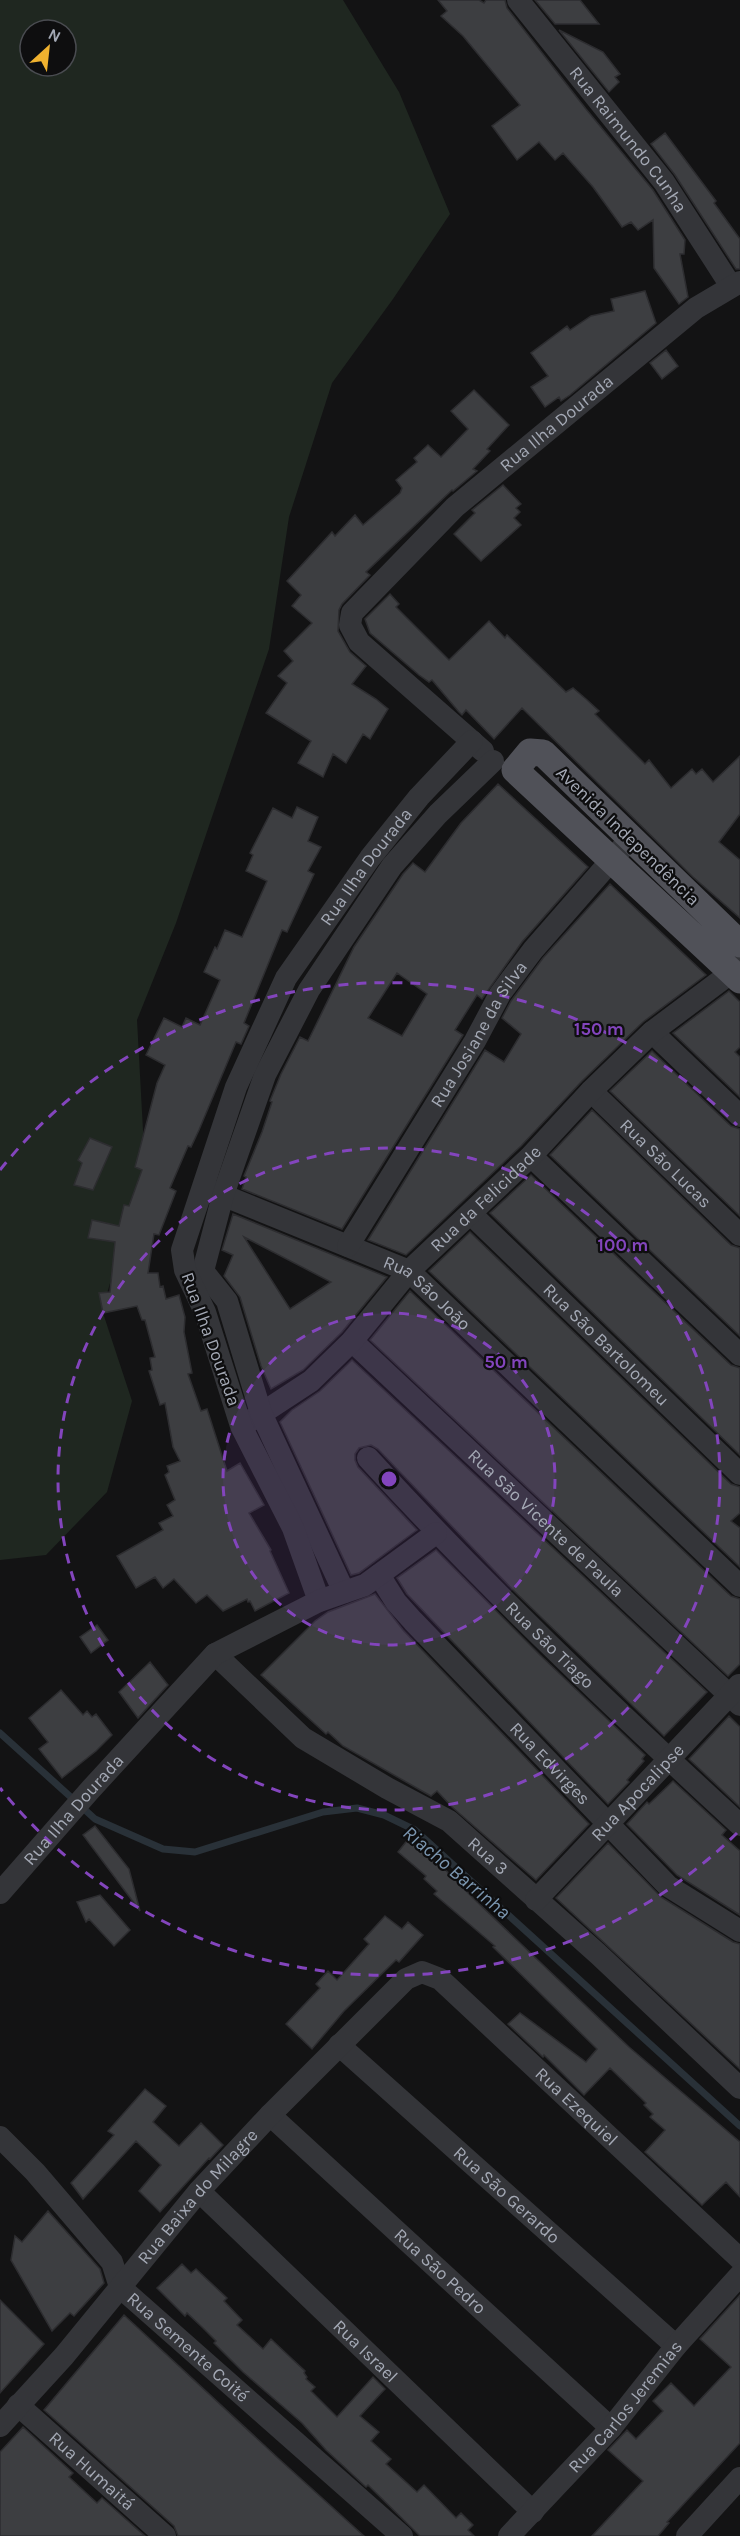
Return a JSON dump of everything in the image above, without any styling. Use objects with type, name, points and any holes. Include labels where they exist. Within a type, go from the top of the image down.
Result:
[{"type":"main road","name":"Avenida Independência","points":[[738,973],[504,765],[530,752],[543,753],[740,944]]},
{"type":"street","name":"Rua Raimundo Cunha","points":[[518,0],[664,182],[735,284]]},
{"type":"street","name":"Rua Ilha Dourada","points":[[358,604],[393,573],[455,507],[696,308],[735,284]]},
{"type":"street","name":"Avenida Independência","points":[[358,604],[352,613],[350,626],[359,642],[472,741],[504,765]]},
{"type":"street","name":"Rua Ilha Dourada","points":[[344,1592],[261,1413],[227,1301],[203,1271],[213,1192],[236,1087],[286,978],[337,903],[419,798],[472,741]]},
{"type":"street","name":"Rua Ilha Dourada","points":[[0,1893],[91,1789],[215,1654],[319,1601],[293,1528],[241,1426],[201,1304],[185,1270],[182,1250],[213,1192],[266,1075],[309,990],[393,866],[438,814],[504,765]]},
{"type":"street","points":[[419,798],[438,814]]},
{"type":"street","name":"Rua Josiane da Silva","points":[[348,1246],[475,1041],[500,994],[533,950],[631,839]]},
{"type":"street","name":"Rua da Felicidade","points":[[241,1426],[311,1381],[352,1341],[409,1271],[531,1156],[591,1091],[652,1032],[738,973]]},
{"type":"street","points":[[286,978],[309,990]]},
{"type":"street","points":[[652,1032],[740,1116]]},
{"type":"street","name":"Rua São Lucas","points":[[591,1091],[740,1235]]},
{"type":"street","points":[[531,1156],[740,1355]]},
{"type":"street","name":"Rua São João","points":[[213,1192],[409,1271],[740,1587]]},
{"type":"street","name":"Rua São Bartolomeu","points":[[471,1214],[740,1474]]},
{"type":"street","points":[[201,1304],[227,1301]]},
{"type":"street","name":"Rua São Vicente de Paula","points":[[352,1341],[737,1694]]},
{"type":"street","name":"Rua São Tiago","points":[[368,1458],[436,1533],[740,1825]]},
{"type":"street","points":[[319,1601],[365,1585],[436,1533]]},
{"type":"street","name":"Rua Edvirges","points":[[379,1575],[396,1602],[413,1622],[668,1886],[740,1931]]},
{"type":"street","name":"Rua 3","points":[[215,1654],[303,1738],[387,1788],[449,1821],[598,1954],[740,2088]]},
{"type":"street","name":"Rua Apocalipse","points":[[536,1900],[669,1759],[737,1694]]},
{"type":"street","name":"Rua Ezequiel","points":[[406,1979],[422,1972],[440,1979],[740,2259]]},
{"type":"street","name":"Rua Baixa do Milagre","points":[[0,2426],[64,2356],[199,2191],[270,2115],[406,1979]]},
{"type":"street","name":"Rua São Gerardo","points":[[339,2045],[676,2346]]},
{"type":"street","name":"Rua São Pedro","points":[[270,2115],[611,2428]]},
{"type":"street","name":"Rua Semente Coité","points":[[0,2137],[35,2172],[112,2262],[120,2287],[402,2536]]},
{"type":"street","name":"Rua Israel","points":[[199,2191],[533,2512]]},
{"type":"street","name":"Rua Carlos Jeremias","points":[[509,2536],[611,2428],[676,2346],[740,2275]]},
{"type":"street","name":"Rua Humaitá","points":[[18,2405],[165,2536]]},
{"type":"street","points":[[687,2536],[740,2478]]},
{"type":"shaded area","points":[[0,0],[343,0],[399,92],[450,214],[393,299],[332,383],[289,517],[269,649],[176,923],[137,1020],[145,1167],[102,1310],[132,1401],[107,1492],[46,1555],[0,1560]]},
{"type":"building","points":[[438,0],[479,0],[484,3],[486,0],[505,0],[507,8],[653,190],[685,240],[684,254],[680,254],[688,297],[679,304],[654,268],[653,220],[638,230],[631,222],[622,227],[593,187],[563,153],[555,160],[539,142],[517,160],[492,126],[520,105],[463,36],[441,16],[447,11]]},
{"type":"building","points":[[535,0],[580,0],[599,24],[555,24]]},
{"type":"building","points":[[559,30],[603,52],[620,74],[615,77],[619,82],[609,92]]},
{"type":"building","points":[[665,133],[716,201],[714,203],[740,239],[740,269],[736,269],[675,175],[651,144]]},
{"type":"building","points":[[645,291],[656,323],[570,395],[561,401],[559,397],[545,407],[531,387],[548,376],[531,353],[567,326],[570,330],[591,316],[614,311],[611,299]]},
{"type":"building","points":[[666,350],[678,366],[662,379],[650,363]]},
{"type":"building","points":[[474,390],[509,425],[487,449],[490,451],[473,469],[477,471],[452,490],[366,572],[370,575],[339,610],[338,631],[350,652],[366,666],[352,684],[388,709],[370,739],[363,734],[346,763],[333,754],[323,777],[298,763],[311,741],[266,713],[287,683],[278,676],[293,661],[284,651],[312,623],[292,606],[301,595],[287,581],[332,532],[335,536],[355,515],[363,525],[400,493],[402,488],[396,480],[417,462],[414,458],[428,445],[441,457],[468,429],[451,411]]},
{"type":"building","points":[[503,485],[521,504],[516,508],[520,512],[514,518],[521,525],[481,561],[454,534],[475,513],[472,510]]},
{"type":"building","points":[[390,594],[399,604],[396,607],[449,660],[489,621],[505,638],[507,635],[566,692],[573,688],[586,699],[599,711],[595,714],[645,764],[649,760],[671,788],[692,769],[696,774],[702,769],[713,782],[740,756],[740,814],[719,842],[740,860],[740,918],[693,877],[522,708],[494,739],[466,710],[462,715],[432,680],[429,682],[419,675],[370,633],[365,619]]},
{"type":"building","points":[[498,784],[588,867],[522,942],[482,999],[477,995],[455,1030],[463,1035],[342,1229],[242,1189],[246,1177],[244,1176],[272,1102],[270,1101],[300,1037],[308,1041],[354,947],[403,874],[413,863],[425,872],[461,823]],"holes":[[[397,973],[427,994],[402,1036],[368,1018]]]},
{"type":"building","points":[[297,807],[318,817],[308,841],[321,847],[308,871],[314,874],[287,932],[282,930],[244,1023],[249,1026],[241,1044],[236,1042],[199,1130],[191,1147],[188,1146],[170,1188],[176,1191],[159,1235],[154,1234],[148,1273],[158,1273],[160,1287],[163,1286],[166,1299],[179,1295],[185,1317],[184,1332],[192,1373],[188,1374],[201,1411],[207,1409],[227,1471],[240,1463],[264,1505],[249,1513],[271,1550],[289,1593],[255,1611],[247,1599],[223,1611],[207,1595],[196,1603],[174,1579],[163,1588],[155,1577],[136,1588],[117,1556],[163,1530],[159,1523],[173,1516],[167,1505],[175,1500],[165,1475],[169,1472],[167,1466],[180,1461],[173,1447],[165,1403],[160,1405],[149,1371],[152,1370],[150,1358],[155,1357],[145,1320],[142,1320],[137,1306],[103,1313],[99,1293],[110,1292],[115,1242],[88,1238],[92,1220],[119,1226],[124,1205],[129,1206],[142,1170],[135,1167],[157,1083],[165,1065],[146,1055],[164,1018],[182,1027],[186,1018],[200,1025],[220,980],[204,972],[215,947],[217,949],[225,930],[242,937],[267,881],[246,871],[253,855],[250,853],[273,808],[292,818]]},
{"type":"building","points":[[610,884],[706,975],[643,1022],[582,1081],[521,1146],[406,1255],[368,1240],[485,1050],[504,1062],[521,1034],[502,1018],[511,1001],[543,958]]},
{"type":"building","points":[[729,991],[740,1002],[740,1047],[735,1052],[740,1057],[740,1097],[673,1033]]},
{"type":"building","points":[[652,1051],[731,1126],[740,1129],[740,1216],[610,1091]]},
{"type":"building","points":[[592,1110],[731,1245],[740,1248],[740,1336],[550,1155]]},
{"type":"building","points":[[90,1138],[112,1147],[93,1190],[74,1185],[82,1163],[78,1160]]},
{"type":"building","points":[[531,1175],[731,1365],[740,1368],[740,1455],[490,1213]]},
{"type":"building","points":[[233,1214],[387,1277],[342,1332],[303,1370],[271,1389],[261,1366],[240,1297],[224,1276],[233,1255],[222,1250]],"holes":[[[244,1237],[331,1282],[290,1309]]]},
{"type":"building","points":[[470,1232],[731,1484],[740,1487],[740,1513],[731,1521],[740,1528],[740,1567],[429,1271]]},
{"type":"building","points":[[410,1291],[731,1596],[740,1599],[740,1664],[728,1676],[370,1340]]},
{"type":"building","points":[[352,1360],[707,1692],[664,1736],[513,1590],[378,1449],[371,1445],[359,1448],[355,1454],[358,1467],[417,1530],[359,1573],[351,1575],[280,1422],[292,1410],[320,1391]]},
{"type":"building","points":[[436,1550],[540,1655],[645,1755],[642,1759],[644,1761],[627,1780],[629,1782],[608,1804],[407,1594],[397,1578]]},
{"type":"building","points":[[375,1594],[403,1630],[589,1824],[536,1880],[452,1807],[437,1791],[431,1796],[343,1746],[328,1732],[326,1734],[261,1675],[315,1621],[328,1612]]},
{"type":"building","points":[[97,1625],[108,1640],[91,1653],[80,1637]]},
{"type":"building","points":[[150,1662],[168,1685],[138,1718],[119,1692]]},
{"type":"building","points":[[61,1690],[83,1715],[87,1711],[92,1717],[96,1714],[112,1735],[62,1778],[39,1749],[48,1742],[29,1718]]},
{"type":"building","points":[[729,1716],[740,1727],[740,1807],[689,1759]]},
{"type":"building","points":[[673,1781],[726,1830],[722,1835],[740,1851],[740,1915],[677,1875],[627,1824],[647,1802],[649,1804]]},
{"type":"building","points":[[95,1826],[129,1869],[140,1911],[83,1835]]},
{"type":"building","points":[[409,1838],[432,1856],[629,2047],[740,2142],[740,2197],[726,2182],[702,2205],[645,2152],[665,2130],[650,2117],[653,2114],[644,2105],[646,2103],[610,2068],[584,2095],[544,2055],[543,2057],[508,2024],[520,2013],[586,2062],[597,2049],[493,1947],[495,1946],[434,1894],[437,1891],[424,1879],[426,1876],[398,1852]]},
{"type":"building","points":[[608,1843],[661,1897],[733,1942],[740,1944],[740,2069],[556,1898]]},
{"type":"building","points":[[100,1895],[130,1930],[114,1946],[89,1919],[86,1922],[77,1902]]},
{"type":"building","points":[[385,1916],[402,1929],[408,1922],[423,1935],[399,1962],[396,1960],[344,2011],[312,2049],[286,2024],[320,1988],[316,1984],[328,1971],[337,1980],[369,1944],[364,1939]]},
{"type":"building","points":[[145,2089],[166,2106],[153,2122],[179,2146],[201,2123],[223,2145],[160,2212],[139,2191],[161,2165],[136,2141],[83,2199],[71,2183],[114,2135],[108,2131]]},
{"type":"building","points":[[48,2211],[100,2269],[104,2283],[74,2316],[70,2313],[52,2331],[11,2260],[15,2236],[22,2242]]},
{"type":"building","points":[[182,2264],[191,2273],[196,2269],[227,2298],[224,2301],[242,2320],[237,2325],[263,2349],[271,2339],[305,2371],[306,2379],[315,2387],[311,2391],[337,2417],[373,2377],[385,2389],[360,2416],[379,2432],[371,2441],[391,2459],[386,2464],[417,2492],[424,2485],[456,2518],[461,2513],[473,2525],[468,2530],[474,2536],[420,2536],[368,2485],[366,2487],[326,2450],[302,2423],[243,2372],[214,2343],[216,2341],[203,2328],[187,2313],[185,2316],[157,2288]]},
{"type":"building","points":[[740,2295],[740,2443],[667,2522],[669,2523],[658,2536],[592,2536],[643,2481],[608,2450],[627,2430],[636,2439],[663,2411],[653,2401],[671,2383],[694,2406],[731,2367],[700,2339]]},
{"type":"building","points":[[0,2300],[44,2344],[0,2393]]},
{"type":"building","points":[[124,2315],[364,2536],[178,2536],[174,2526],[44,2410]]},
{"type":"building","points":[[23,2427],[73,2473],[69,2477],[97,2503],[102,2498],[145,2536],[0,2536],[0,2452]]},
{"type":"waterway","name":"Riacho Barrinha","points":[[0,1733],[95,1819],[163,1849],[195,1852],[323,1812],[357,1808],[384,1815],[415,1830],[740,2126]]}]
